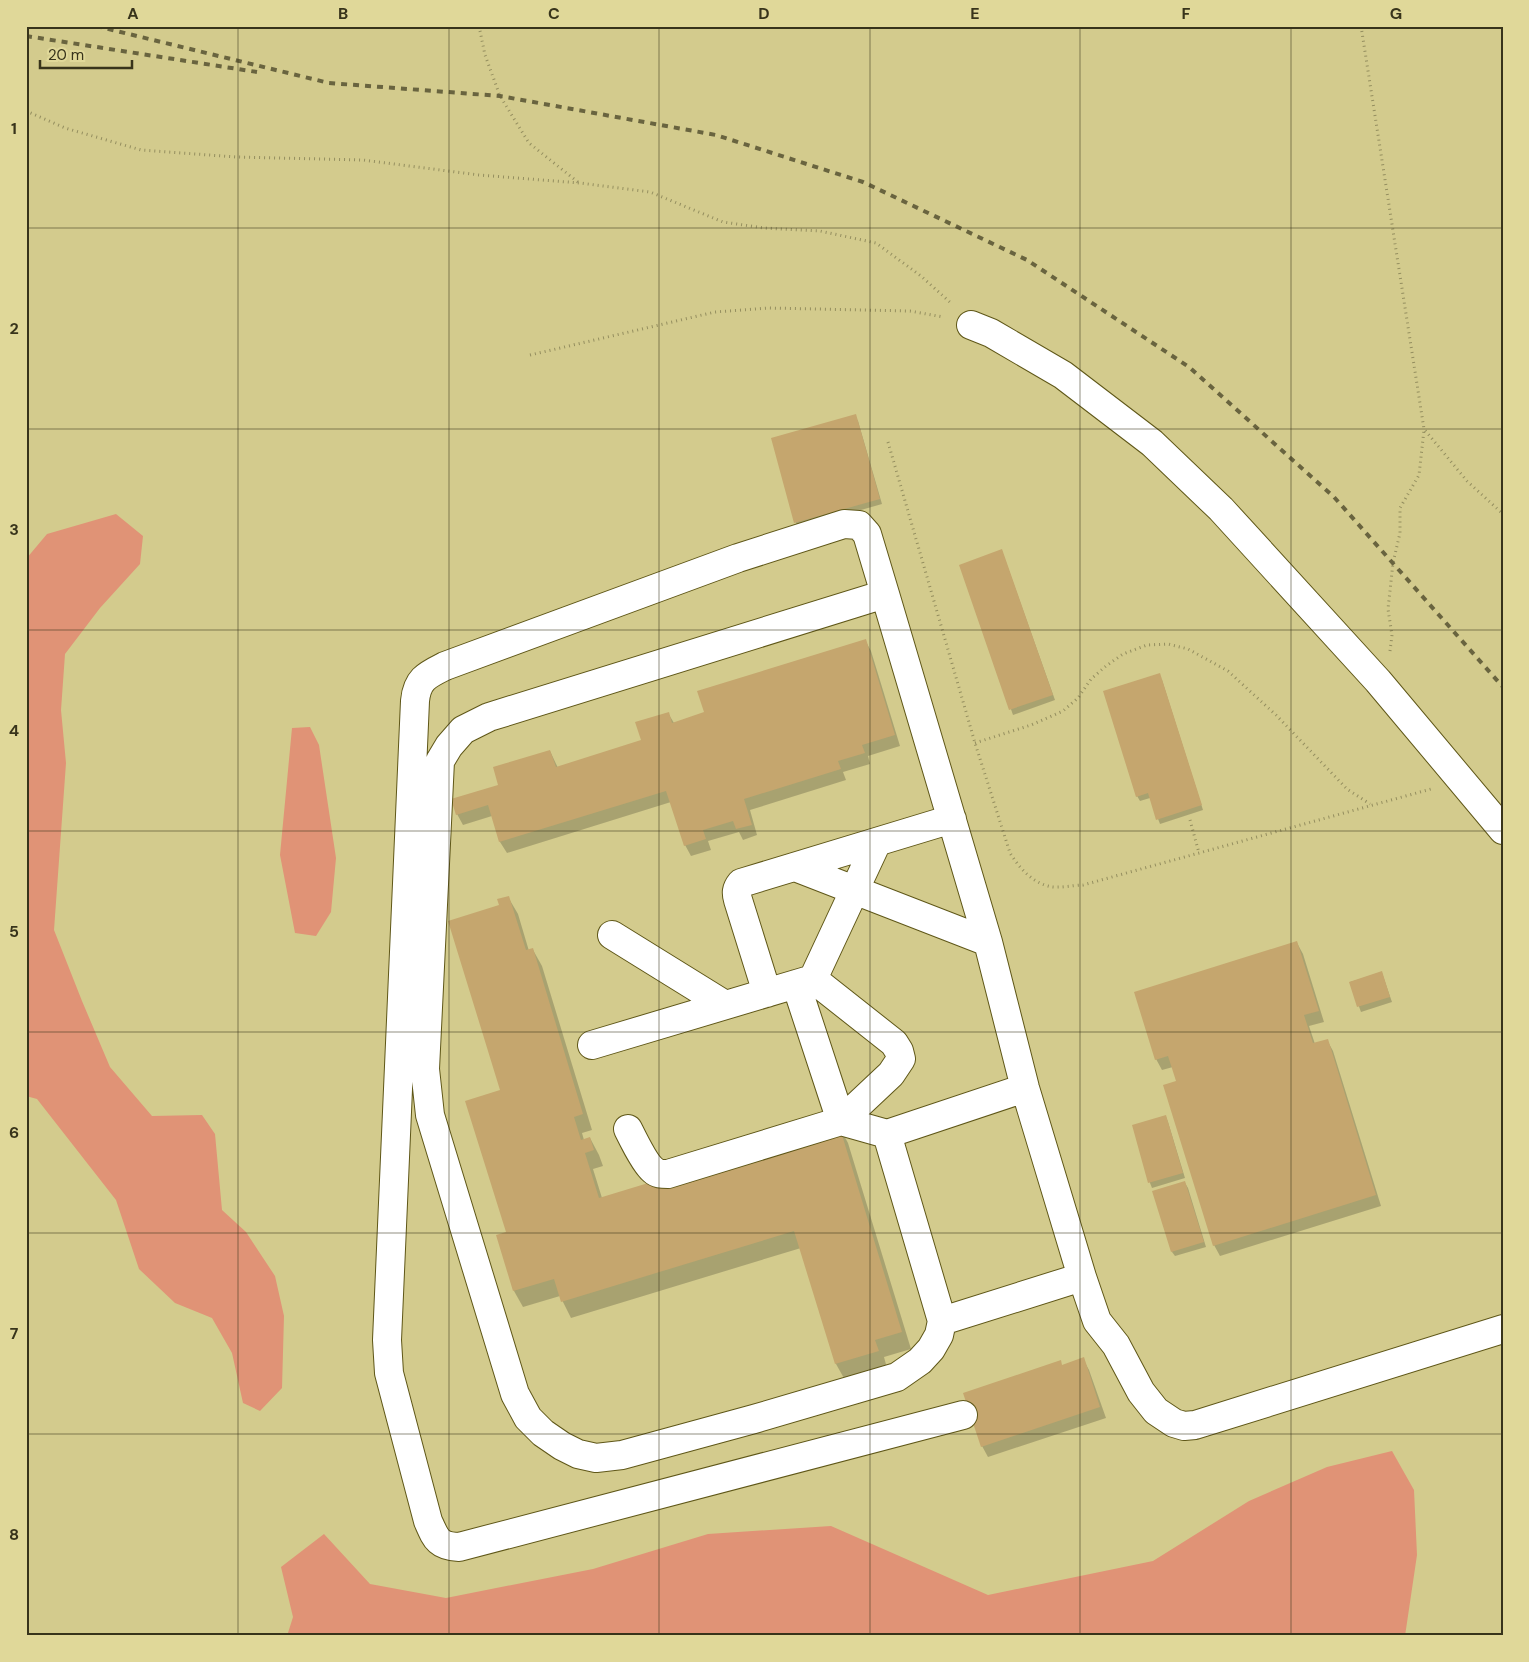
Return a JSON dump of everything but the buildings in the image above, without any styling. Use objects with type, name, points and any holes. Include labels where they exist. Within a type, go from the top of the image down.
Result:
[{"type":"lane","points":[[970,324],[990,333],[1063,375],[1152,443],[1221,508],[1378,680],[1503,830]]},
{"type":"lane","points":[[962,1415],[459,1547],[447,1546],[439,1542],[428,1520],[389,1373],[388,1330],[416,690],[421,681],[430,673],[738,558],[844,524],[860,525],[867,534],[952,819],[988,942],[1025,1088],[1096,1321],[1116,1345],[1141,1392],[1156,1411],[1174,1423],[1184,1426],[1195,1425],[1503,1329]]},
{"type":"lane","points":[[885,594],[488,717],[463,730],[449,746],[440,761],[425,1069],[430,1115],[515,1394],[528,1418],[543,1433],[578,1454],[596,1458],[622,1455],[897,1377],[920,1361],[931,1349],[938,1336],[942,1321],[887,1134]]},
{"type":"lane","points":[[766,993],[736,893],[741,884],[952,819]]},
{"type":"lane","points":[[592,1045],[804,981],[855,890],[877,842]]},
{"type":"lane","points":[[795,866],[988,942]]},
{"type":"lane","points":[[612,936],[725,1005]]},
{"type":"lane","points":[[628,1129],[649,1167],[656,1173],[668,1174],[841,1121],[891,1074],[901,1059],[899,1051],[894,1043],[804,981]]},
{"type":"lane","points":[[804,981],[841,1121]]},
{"type":"lane","points":[[841,1121],[887,1134],[1025,1088]]},
{"type":"lane","points":[[942,1321],[1082,1277]]},
{"type":"path","points":[[479,26],[485,55],[500,96],[529,143],[580,184]]},
{"type":"path","points":[[1361,26],[1424,429],[1419,475],[1400,508],[1400,533],[1392,563],[1388,608],[1392,635],[1389,659],[1378,680]]},
{"type":"path","points":[[26,111],[65,128],[142,150],[236,157],[363,160],[479,175],[650,192],[723,222],[764,228],[820,231],[876,243],[921,276],[949,301],[970,324]]},
{"type":"path","points":[[530,355],[715,312],[769,308],[910,311],[970,324]]},
{"type":"path","points":[[1424,429],[1467,481],[1503,514]]},
{"type":"path","points":[[888,442],[975,743],[1010,853],[1019,868],[1031,878],[1049,887],[1083,885],[1462,780]]},
{"type":"path","points":[[975,743],[1031,725],[1064,711],[1078,698],[1091,679],[1123,654],[1147,645],[1168,644],[1188,648],[1228,671],[1276,715],[1348,789],[1370,804]]},
{"type":"path","points":[[1190,820],[1199,852]]},
{"type":"shaded area","points":[[116,514],[143,536],[140,564],[100,608],[65,654],[61,710],[66,763],[54,930],[110,1067],[152,1116],[202,1115],[215,1134],[222,1210],[246,1232],[275,1276],[284,1316],[282,1388],[260,1411],[243,1403],[232,1353],[212,1318],[175,1303],[139,1269],[116,1200],[37,1099],[26,1096],[26,559],[47,534]]},
{"type":"shaded area","points":[[310,727],[319,745],[336,858],[331,912],[316,936],[295,933],[280,855],[292,728]]},
{"type":"shaded area","points":[[1392,1451],[1414,1490],[1417,1555],[1405,1636],[287,1636],[293,1617],[281,1567],[324,1534],[370,1584],[446,1598],[593,1569],[708,1534],[831,1526],[988,1595],[1153,1561],[1249,1501],[1327,1467]]},
{"type":"railway","points":[[96,26],[329,83],[500,96],[716,135],[863,182],[1027,260],[1189,367],[1334,497],[1503,687]]},
{"type":"railway","points":[[26,36],[257,72]]}]
